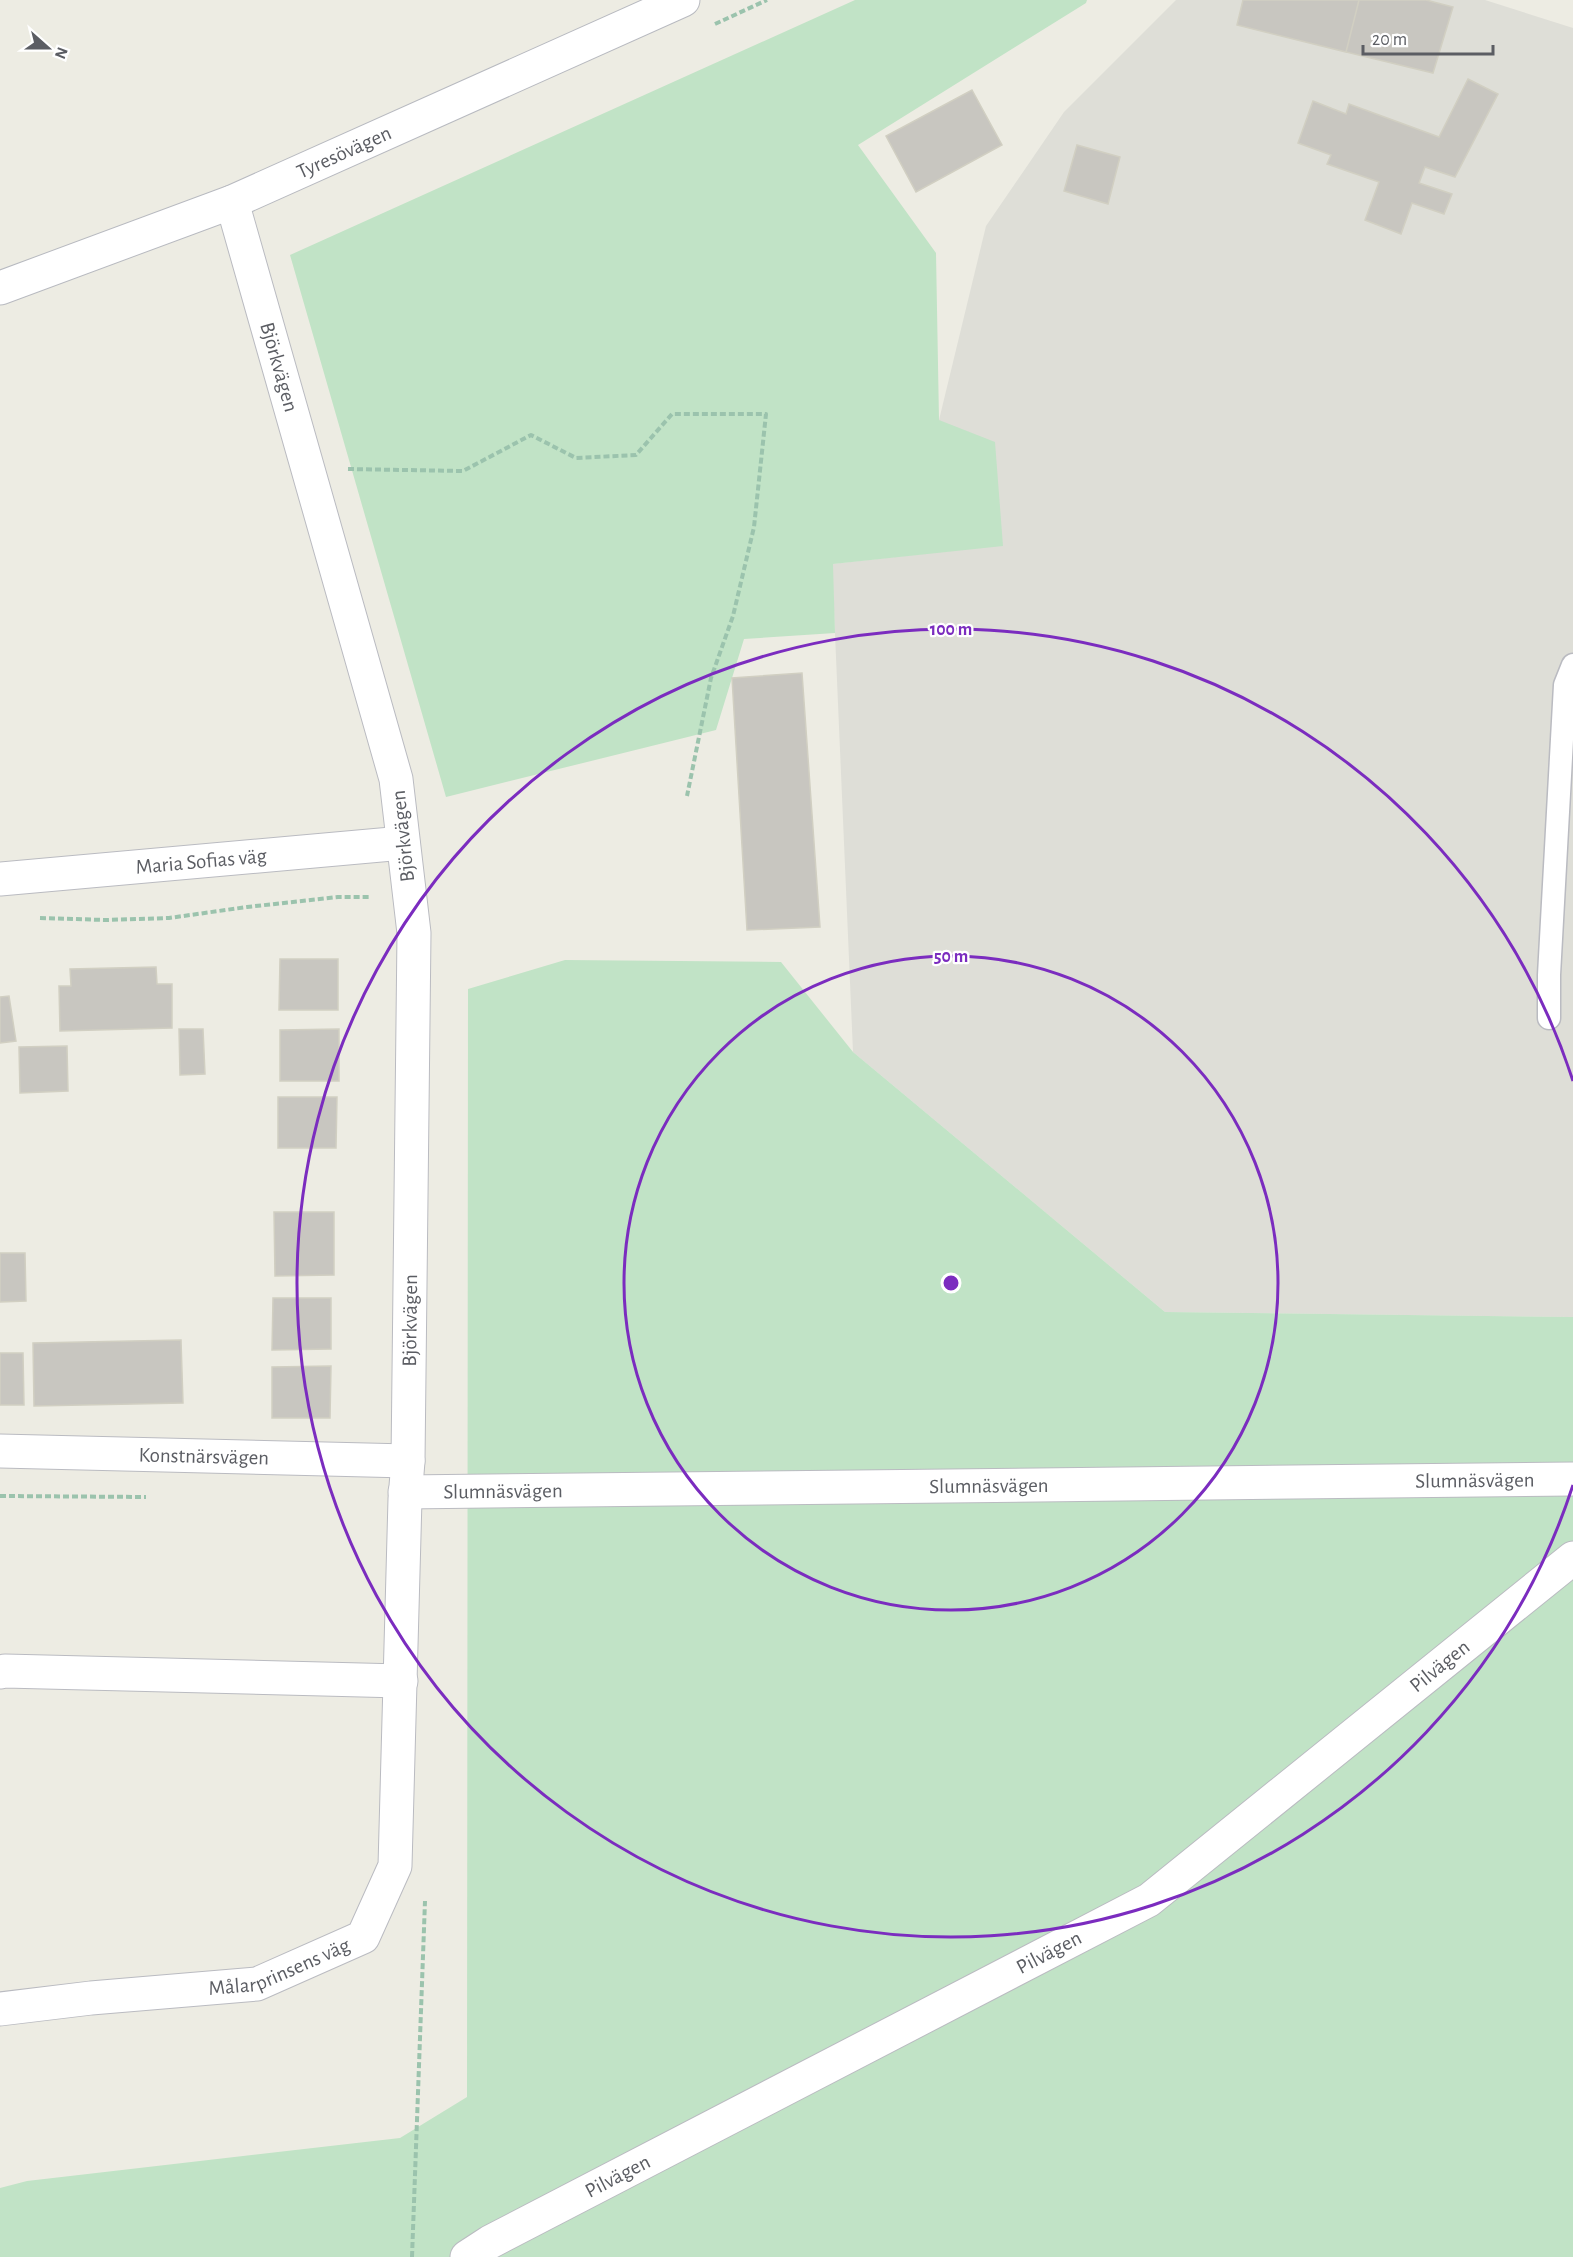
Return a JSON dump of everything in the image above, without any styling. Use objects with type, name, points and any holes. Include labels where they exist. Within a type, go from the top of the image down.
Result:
[{"type":"street","name":"Tyresövägen","points":[[0,288],[232,202],[683,0]]},
{"type":"street","name":"Björkvägen","points":[[232,202],[396,779],[414,933],[406,1477]]},
{"type":"street","name":"Maria Sofias väg","points":[[0,879],[403,843]]},
{"type":"street","name":"Konstnärsvägen","points":[[0,1451],[406,1477]]},
{"type":"street","name":"Slumnäsvägen","points":[[406,1477],[1573,1479]]},
{"type":"street","name":"Målarprinsens väg","points":[[0,2009],[92,1998],[257,1984],[363,1937],[395,1866],[406,1477]]},
{"type":"street","name":"Pilvägen","points":[[468,2257],[490,2242],[1149,1900],[1573,1558]]},
{"type":"street","points":[[0,1672],[401,1681]]},
{"type":"lane","points":[[1549,1018],[1549,975],[1565,685],[1573,665]]},
{"type":"path","points":[[713,24],[766,0]]},
{"type":"path","points":[[339,469],[463,471],[531,435],[576,458],[636,455],[672,414],[766,414],[754,527],[733,616],[711,678],[687,796]]},
{"type":"path","points":[[31,918],[106,920],[169,918],[367,895],[377,902]]},
{"type":"shaded area","points":[[1176,0],[1485,0],[1573,28],[1573,1317],[1165,1312],[853,1052],[832,564],[1002,545],[939,420],[986,226],[1064,112]]},
{"type":"green space","points":[[855,0],[1087,0],[1086,3],[858,145],[936,253],[939,420],[995,442],[1003,546],[833,564],[835,633],[744,639],[716,730],[446,797],[290,255]]},
{"type":"green space","points":[[565,960],[781,962],[853,1052],[1165,1312],[1573,1317],[1573,2257],[0,2257],[0,2188],[27,2181],[400,2138],[467,2097],[468,989]]},
{"type":"building","points":[[1243,0],[1359,0],[1346,52],[1237,25]]},
{"type":"building","points":[[1359,0],[1426,0],[1453,7],[1433,73],[1346,52]]},
{"type":"building","points":[[1468,79],[1498,94],[1455,177],[1425,167],[1419,183],[1452,194],[1444,214],[1412,203],[1401,234],[1365,220],[1379,182],[1327,164],[1331,155],[1298,143],[1313,101],[1346,114],[1349,104],[1439,137]]},
{"type":"building","points":[[972,90],[1002,145],[916,192],[886,136]]},
{"type":"building","points":[[1077,145],[1120,157],[1108,204],[1064,191]]},
{"type":"building","points":[[802,673],[820,927],[747,930],[732,678]]},
{"type":"building","points":[[280,959],[338,959],[338,1010],[279,1010]]},
{"type":"building","points":[[156,967],[157,984],[172,984],[172,1028],[60,1031],[59,986],[71,986],[70,969]]},
{"type":"building","points":[[9,996],[16,1041],[0,1043],[0,997]]},
{"type":"building","points":[[179,1029],[203,1029],[205,1074],[180,1075]]},
{"type":"building","points":[[339,1029],[339,1081],[280,1081],[280,1030]]},
{"type":"building","points":[[67,1046],[68,1091],[20,1093],[19,1047]]},
{"type":"building","points":[[278,1097],[337,1097],[336,1148],[278,1148]]},
{"type":"building","points":[[274,1212],[334,1212],[334,1275],[275,1276]]},
{"type":"building","points":[[0,1253],[25,1253],[26,1301],[0,1302]]},
{"type":"building","points":[[273,1298],[331,1298],[331,1349],[272,1350]]},
{"type":"building","points":[[181,1340],[183,1403],[34,1406],[33,1343]]},
{"type":"building","points":[[0,1353],[23,1353],[24,1405],[0,1405]]},
{"type":"building","points":[[331,1366],[330,1418],[272,1418],[272,1367]]}]
